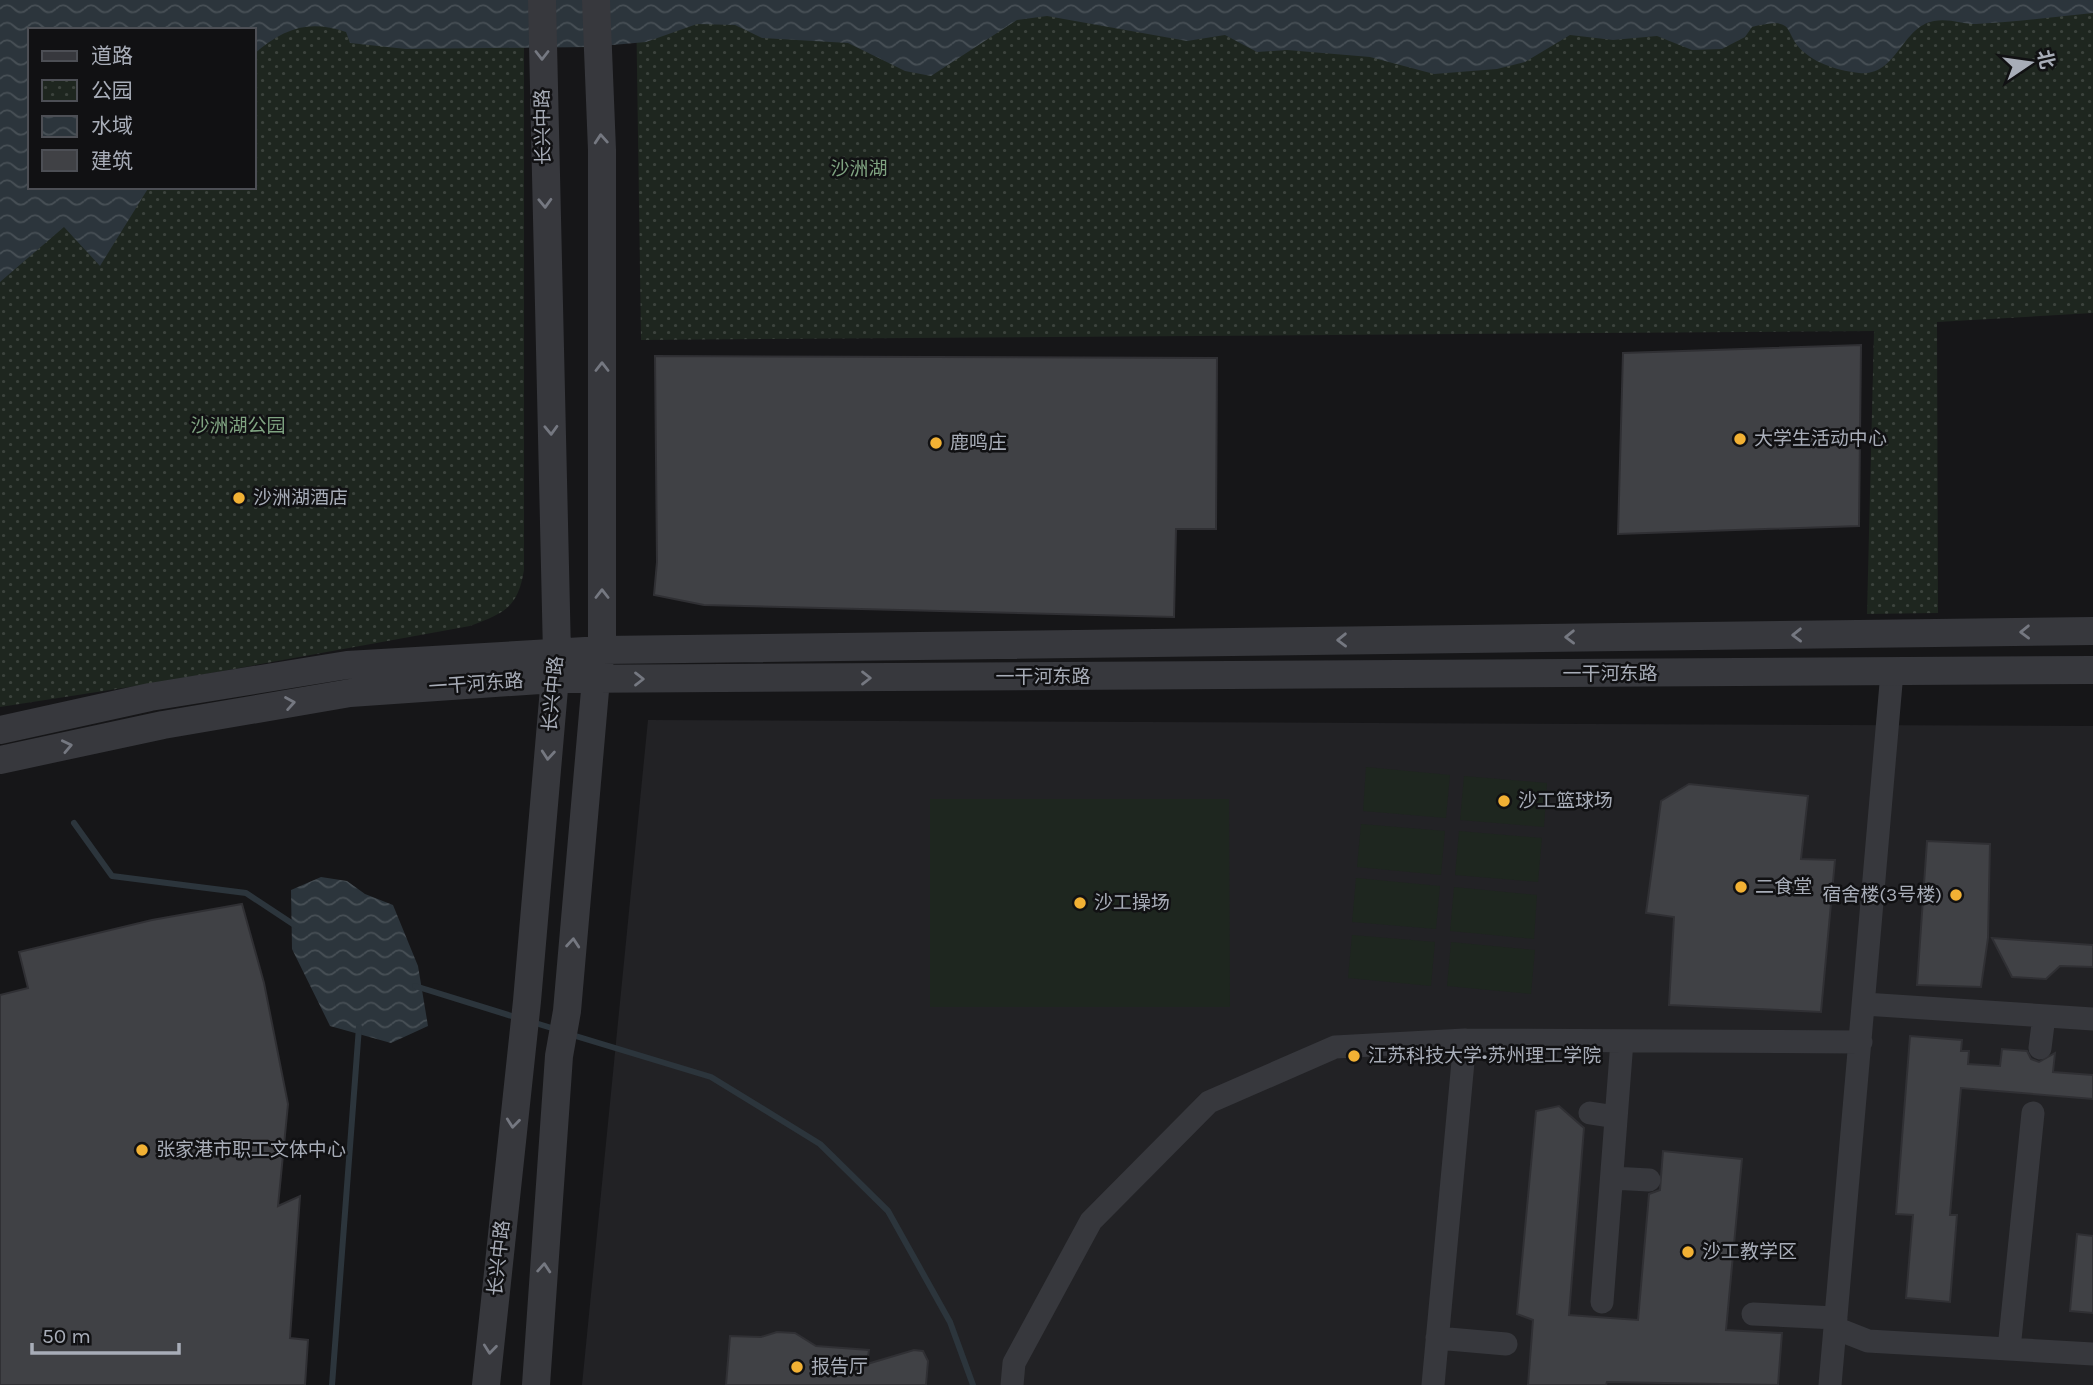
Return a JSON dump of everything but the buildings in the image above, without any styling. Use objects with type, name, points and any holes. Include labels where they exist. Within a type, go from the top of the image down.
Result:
[{"type":"street","name":"长兴中路","points":[[486,1385],[527,1001],[556,666],[542,110],[542,0]]},
{"type":"street","points":[[536,1385],[559,1056],[567,1011],[596,679],[602,650],[602,150],[596,0]]},
{"type":"street","name":"一干河东路","points":[[0,760],[163,724],[350,693],[556,666],[602,650],[2093,631]]},
{"type":"street","name":"一干河东路","points":[[0,730],[150,697],[348,665],[556,666],[596,679],[2093,670]]},
{"type":"street","points":[[1830,1385],[1892,672]]},
{"type":"street","points":[[1864,1004],[2093,1019]]},
{"type":"street","points":[[2040,1048],[2044,1016]]},
{"type":"street","points":[[1012,1385],[1014,1363],[1091,1221],[1209,1102],[1335,1047],[1465,1040],[1861,1042]]},
{"type":"street","points":[[1433,1385],[1465,1040]]},
{"type":"street","points":[[1602,1303],[1622,1041]]},
{"type":"street","points":[[1590,1113],[1616,1117]]},
{"type":"street","points":[[2009,1349],[2033,1113]]},
{"type":"street","points":[[1612,1178],[1649,1180]]},
{"type":"street","points":[[1753,1314],[1836,1323],[1868,1341],[2093,1354]]},
{"type":"street","points":[[1437,1338],[1506,1344]]},
{"type":"shaded area","name":"江苏科技大学•苏州理工学院","points":[[648,720],[2093,726],[2093,1385],[582,1385]]},
{"type":"green space","name":"沙洲湖公园","points":[[0,0],[524,0],[524,570],[518,593],[500,613],[470,626],[162,682],[0,707]]},
{"type":"green space","name":"沙洲湖","points":[[636,0],[2093,0],[2093,313],[1937,322],[1938,613],[1867,614],[1874,331],[641,340]]},
{"type":"green space","points":[[1366,767],[1450,775],[1446,818],[1363,811]]},
{"type":"green space","name":"沙工篮球场","points":[[1464,776],[1547,783],[1544,827],[1460,820]]},
{"type":"green space","name":"沙工操场","points":[[930,799],[1229,799],[1230,1007],[930,1007]]},
{"type":"green space","points":[[1361,824],[1445,831],[1441,875],[1357,867]]},
{"type":"green space","points":[[1459,831],[1542,838],[1538,882],[1455,875]]},
{"type":"green space","points":[[1356,878],[1440,886],[1436,929],[1352,922]]},
{"type":"green space","points":[[1454,887],[1537,895],[1534,939],[1450,931]]},
{"type":"green space","points":[[1352,935],[1435,942],[1431,986],[1348,978]]},
{"type":"green space","points":[[1451,942],[1535,950],[1531,994],[1447,986]]},
{"type":"water","points":[[0,0],[2093,0],[2093,13],[1976,24],[1934,21],[1914,32],[1882,67],[1872,72],[1859,73],[1830,67],[1817,61],[1798,46],[1788,28],[1777,23],[1752,27],[1745,37],[1722,49],[1692,50],[1657,36],[1613,40],[1570,35],[1525,62],[1497,69],[1434,74],[1370,57],[1287,50],[1257,52],[1225,35],[1187,41],[1047,16],[1017,20],[931,76],[905,71],[848,43],[762,38],[735,25],[697,24],[646,42],[590,47],[406,49],[350,43],[346,32],[320,26],[286,33],[256,52],[256,28],[28,28],[28,189],[148,189],[100,266],[64,227],[0,282]]},
{"type":"water","points":[[321,877],[347,881],[365,894],[393,905],[418,966],[428,1026],[391,1043],[330,1026],[292,949],[291,890]]},
{"type":"waterway","points":[[74,823],[112,876],[246,893],[296,926]]},
{"type":"waterway","points":[[415,986],[518,1018]]},
{"type":"waterway","points":[[532,1022],[555,1029]]},
{"type":"waterway","points":[[332,1385],[359,1027]]},
{"type":"waterway","points":[[569,1034],[711,1077],[820,1144],[888,1211],[950,1322],[973,1385]]},
{"type":"place","name":"大学生活动中心","points":[[1740,439]]},
{"type":"place","name":"鹿鸣庄","points":[[936,443]]},
{"type":"place","name":"沙洲湖酒店","points":[[239,498]]},
{"type":"place","name":"沙工篮球场","points":[[1504,801]]},
{"type":"place","name":"二食堂","points":[[1741,887]]},
{"type":"place","name":"宿舍楼(3号楼)","points":[[1956,895]]},
{"type":"place","name":"沙工操场","points":[[1080,903]]},
{"type":"place","name":"江苏科技大学•苏州理工学院","points":[[1354,1056]]},
{"type":"place","name":"张家港市职工文体中心","points":[[142,1150]]},
{"type":"place","name":"沙工教学区","points":[[1688,1252]]},
{"type":"place","name":"报告厅","points":[[797,1367]]}]
